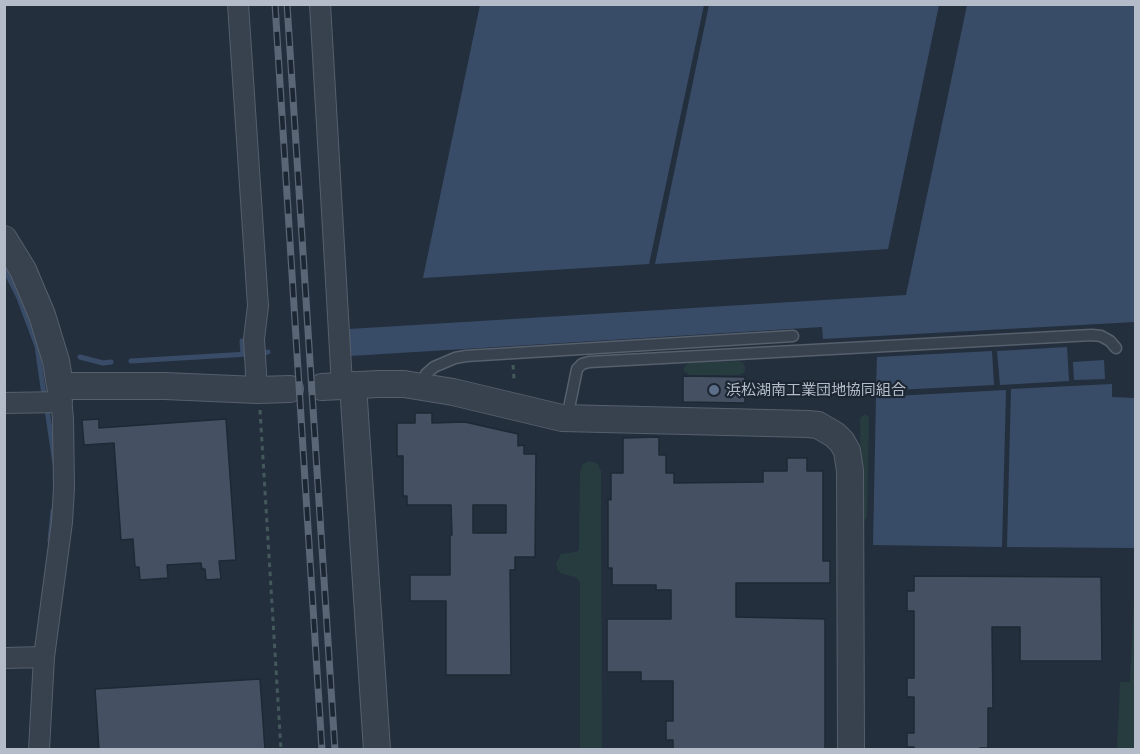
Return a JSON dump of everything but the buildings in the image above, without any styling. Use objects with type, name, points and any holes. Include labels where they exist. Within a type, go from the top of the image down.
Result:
[{"type":"street","points":[[238,4],[258,306],[254,339],[257,390]]},
{"type":"street","points":[[320,4],[339,386],[377,750]]},
{"type":"street","points":[[4,239],[23,270],[42,315],[56,362],[61,394],[64,442],[62,522],[44,657],[39,750]]},
{"type":"street","points":[[339,386],[379,384],[424,387],[567,419],[808,424],[827,429],[842,442],[847,451],[850,471],[850,750]]},
{"type":"street","points":[[4,403],[61,394],[165,386],[290,389]]},
{"type":"street","points":[[4,658],[44,657]]},
{"type":"lane","points":[[567,419],[577,369],[589,362],[1092,335],[1101,336],[1116,348]]},
{"type":"lane","points":[[424,387],[426,374],[434,367],[466,356],[793,336]]},
{"type":"path","points":[[513,368],[514,379]]},
{"type":"path","points":[[257,390],[281,750]]},
{"type":"green space","points":[[738,361],[745,366],[745,371],[738,375],[689,375],[684,371],[684,367],[689,363]]},
{"type":"green space","points":[[865,414],[869,419],[867,516],[864,520],[861,515],[860,419]]},
{"type":"green space","points":[[590,461],[598,464],[601,471],[602,750],[580,749],[580,583],[576,577],[562,574],[556,564],[561,554],[579,550],[580,472],[583,464]]},
{"type":"green space","points":[[1135,573],[1135,749],[1117,749],[1120,682],[1130,682]]},
{"type":"water","points":[[480,5],[704,5],[649,264],[423,278]]},
{"type":"water","points":[[709,5],[939,5],[888,249],[655,264]]},
{"type":"water","points":[[967,5],[1135,5],[1135,322],[823,339],[822,327],[350,356],[349,329],[906,295]]},
{"type":"water","points":[[1067,347],[1069,381],[1000,385],[997,351]]},
{"type":"water","points":[[992,351],[994,385],[876,391],[877,357]]},
{"type":"water","points":[[1104,360],[1105,379],[1074,380],[1073,362]]},
{"type":"water","points":[[1112,384],[1112,397],[1135,398],[1135,548],[1007,547],[1011,389]]},
{"type":"water","points":[[1006,390],[1002,547],[873,545],[876,397]]},
{"type":"waterway","points":[[4,268],[19,298],[37,346],[44,395]]},
{"type":"waterway","points":[[242,341],[243,354]]},
{"type":"waterway","points":[[262,353],[268,352]]},
{"type":"waterway","points":[[131,361],[248,354]]},
{"type":"waterway","points":[[80,357],[103,363],[111,362]]},
{"type":"waterway","points":[[47,409],[55,464]]},
{"type":"waterway","points":[[50,541],[53,511]]},
{"type":"railway","points":[[275,4],[322,750]]},
{"type":"railway","points":[[287,4],[335,750]]},
{"type":"place","name":"浜松湖南工業団地協同組合","points":[[714,390]]}]
